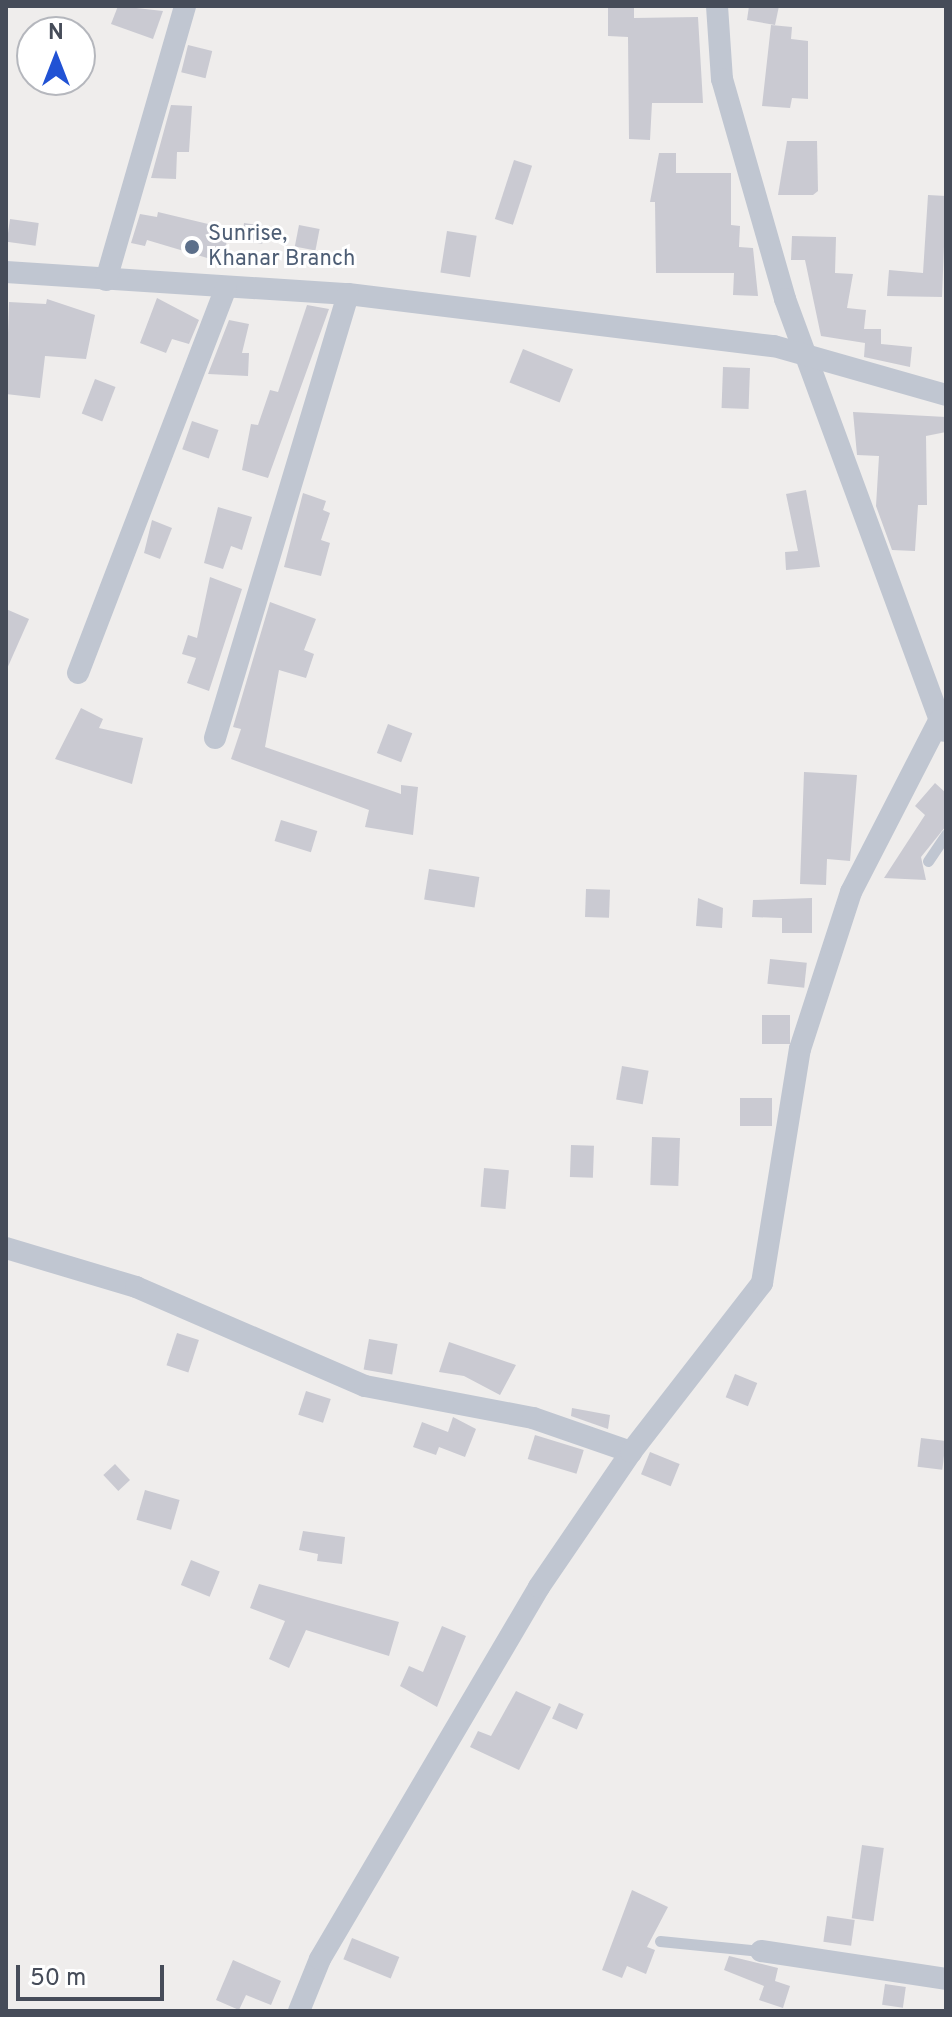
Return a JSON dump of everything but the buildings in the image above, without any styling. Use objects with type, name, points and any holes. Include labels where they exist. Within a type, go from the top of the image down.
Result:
[{"type":"street","points":[[106,280],[185,6]]},
{"type":"street","points":[[299,2011],[320,1959],[470,1702],[631,1452],[762,1283],[800,1049],[851,892],[944,726],[804,353],[722,79],[717,6]]},
{"type":"street","points":[[7,278],[106,280],[348,294],[804,353],[946,395]]},
{"type":"street","points":[[78,673],[226,288]]},
{"type":"street","points":[[215,738],[348,294]]},
{"type":"street","points":[[6,1248],[136,1287],[365,1386],[533,1418],[631,1452]]},
{"type":"street","points":[[761,1951],[946,1979]]},
{"type":"lane","points":[[928,861],[946,834]]},
{"type":"lane","points":[[660,1941],[761,1951]]},
{"type":"place","name":"Sunrise, Khanar Branch","points":[[192,247]]}]
